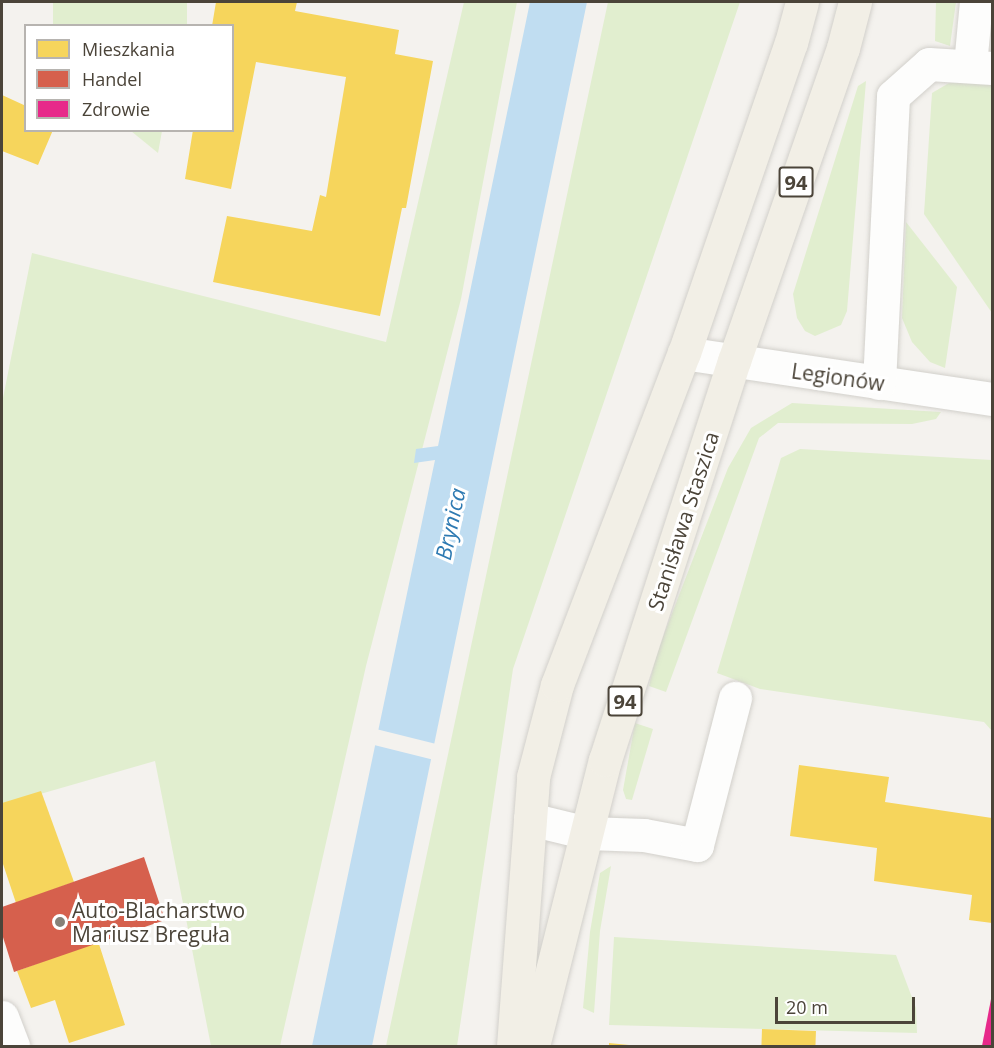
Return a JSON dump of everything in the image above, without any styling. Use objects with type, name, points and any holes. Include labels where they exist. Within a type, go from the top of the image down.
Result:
[{"type":"main road","name":"94","points":[[513,1047],[533,777],[573,636],[684,353],[791,44],[802,2]]},
{"type":"main road","name":"Stanisława Staszica","points":[[533,1047],[605,760],[734,361],[843,48],[855,2]]},
{"type":"street","points":[[879,383],[893,96],[928,64],[981,66],[976,2]]},
{"type":"street","name":"Legionów","points":[[684,353],[993,399]]},
{"type":"street","points":[[530,819],[587,833],[644,835],[697,845],[735,698]]},
{"type":"street","points":[[2,1017],[13,1047]]},
{"type":"green space","points":[[53,2],[187,2],[187,24],[53,24]]},
{"type":"green space","points":[[464,2],[517,2],[461,299],[366,666],[280,1046],[211,1046],[155,761],[2,805],[2,403],[32,253],[386,342]]},
{"type":"green space","points":[[608,2],[740,2],[513,669],[457,1046],[386,1046]]},
{"type":"green space","points":[[936,2],[956,2],[950,46],[935,41]]},
{"type":"green space","points":[[977,77],[992,78],[992,313],[924,214],[932,93],[949,83]]},
{"type":"green space","points":[[866,81],[847,311],[841,325],[815,336],[805,331],[797,318],[793,294],[858,86]]},
{"type":"green space","points":[[132,132],[162,132],[158,153]]},
{"type":"green space","points":[[906,222],[957,287],[945,368],[930,362],[912,342],[902,318]]},
{"type":"green space","points":[[792,403],[941,412],[936,419],[912,424],[778,423],[759,438],[666,692],[649,686],[656,655],[728,468],[751,428]]},
{"type":"green space","points":[[800,449],[992,460],[992,731],[984,722],[760,689],[717,673],[781,458]]},
{"type":"green space","points":[[635,723],[653,729],[632,800],[626,799],[623,790]]},
{"type":"green space","points":[[611,866],[600,931],[594,1013],[583,1008],[590,932],[600,873]]},
{"type":"green space","points":[[614,937],[896,955],[916,1008],[917,1033],[609,1025]]},
{"type":"water","name":"Brynica","points":[[530,2],[587,2],[372,1046],[312,1046],[435,460],[414,463],[416,449],[438,446]]},
{"type":"pier","points":[[376,729],[436,744],[432,760],[372,745]]},
{"type":"building: Mieszkania","points":[[216,2],[297,2],[295,11],[399,30],[395,54],[433,61],[406,208],[402,208],[380,316],[213,282],[227,216],[312,231],[320,195],[326,197],[346,77],[256,62],[231,189],[185,179],[193,132],[234,132],[234,24],[212,24]]},
{"type":"building: Mieszkania","points":[[2,95],[24,105],[24,132],[52,132],[38,165],[2,151]]},
{"type":"building: Mieszkania","points":[[799,765],[889,777],[885,802],[992,818],[992,923],[969,920],[972,895],[874,881],[877,848],[790,836]]},
{"type":"building: Mieszkania","points":[[41,791],[74,882],[16,903],[2,861],[2,803]]},
{"type":"building: Mieszkania","points":[[98,941],[125,1025],[69,1043],[55,1000],[31,1008],[17,971]]},
{"type":"building: Mieszkania","points":[[762,1029],[816,1031],[815,1046],[761,1046]]},
{"type":"building: Mieszkania","points":[[609,1043],[629,1045],[629,1046],[609,1046]]},
{"type":"building: Handel","points":[[144,857],[165,920],[14,972],[2,934],[2,907]]},
{"type":"building: Zdrowie","points":[[991,999],[992,1046],[982,1046]]},
{"type":"place","name":"Auto-Blacharstwo Mariusz Breguła","points":[[60,922]]}]
